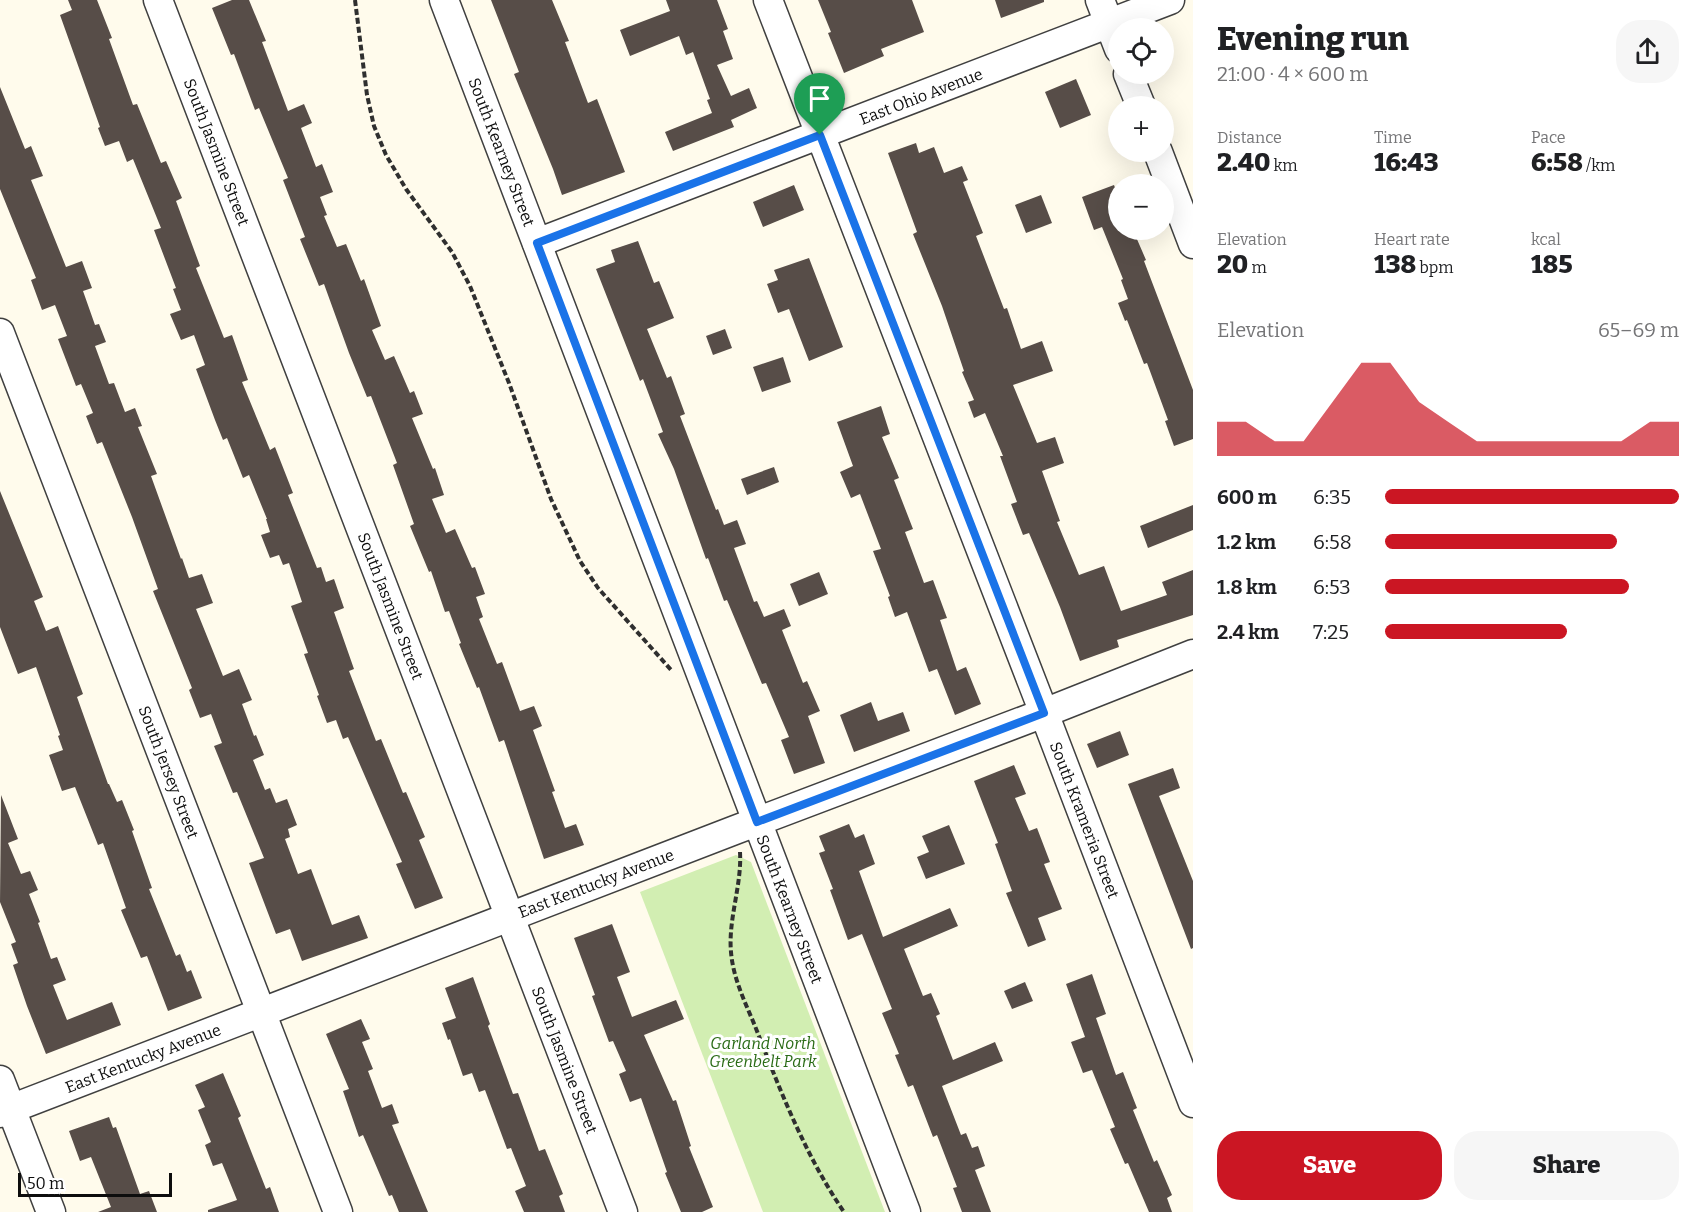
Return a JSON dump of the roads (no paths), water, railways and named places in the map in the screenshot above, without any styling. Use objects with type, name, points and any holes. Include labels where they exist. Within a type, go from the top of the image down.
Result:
[{"type":"street","name":"South Jasmine Street","points":[[158,0],[623,1212]]},
{"type":"street","name":"South Kearney Street","points":[[444,0],[537,243],[746,826],[906,1212]]},
{"type":"street","name":"South Krameria Street","points":[[768,0],[1193,1103]]},
{"type":"street","name":"East Ohio Avenue","points":[[1124,18],[1170,0]]},
{"type":"street","name":"East Ohio Avenue","points":[[537,243],[1108,24]]},
{"type":"street","points":[[1162,162],[1193,244]]},
{"type":"street","name":"South Jersey Street","points":[[0,333],[338,1212]]},
{"type":"street","name":"East Kentucky Avenue","points":[[5,1111],[1044,713],[1190,663]]},
{"type":"street","points":[[0,1080],[5,1111],[51,1212]]},
{"type":"park label","name":"Garland North Greenbelt Park","points":[[763,1052]]}]
